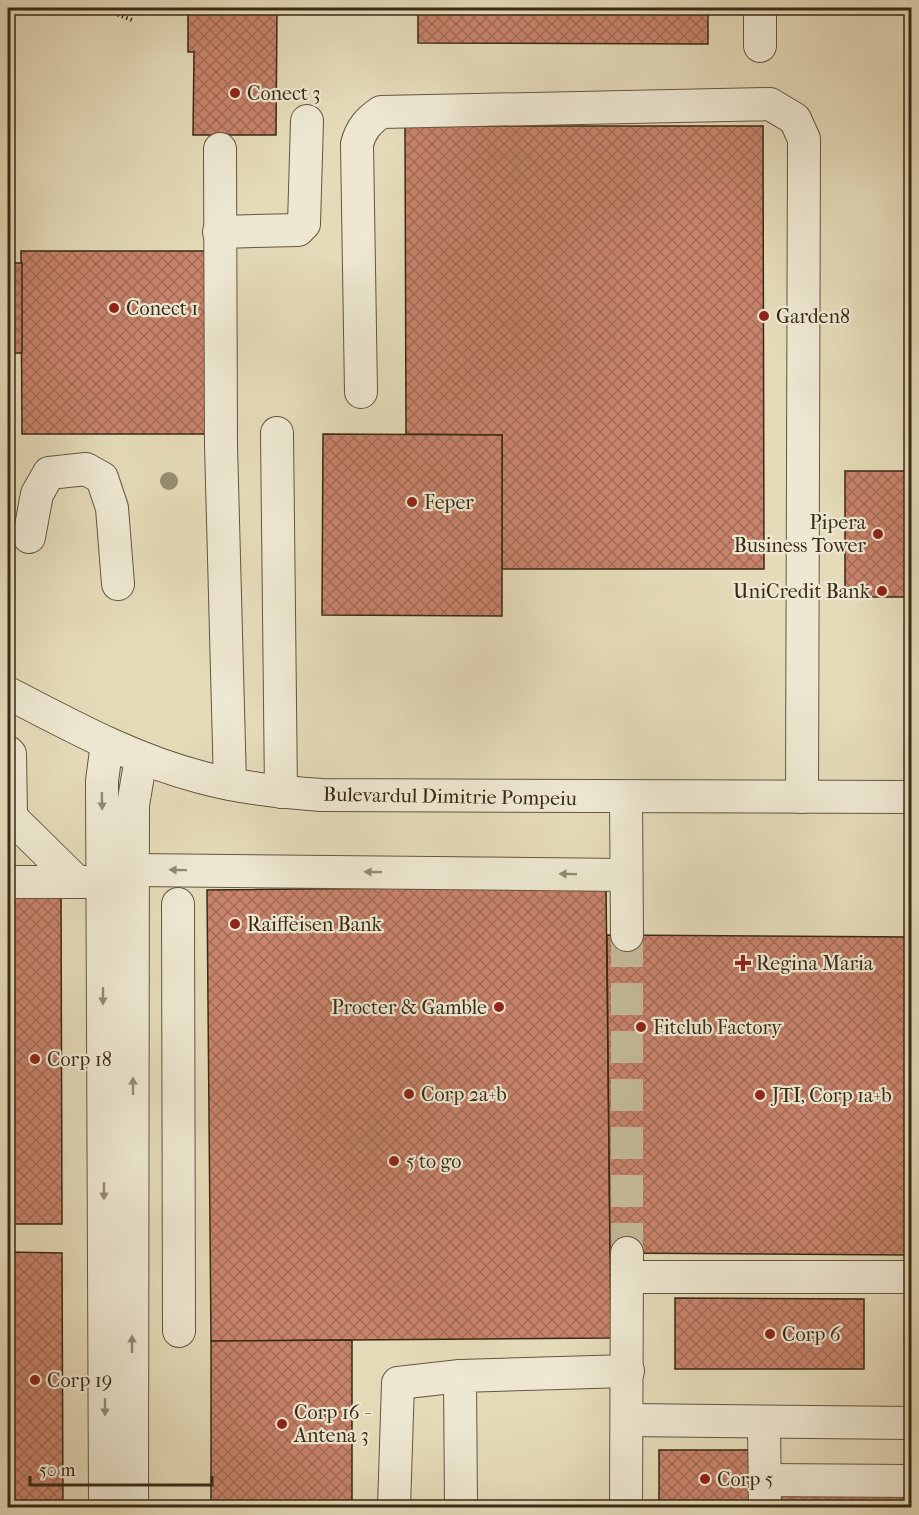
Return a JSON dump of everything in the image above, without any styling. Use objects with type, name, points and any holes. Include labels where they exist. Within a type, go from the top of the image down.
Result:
[{"type":"street","points":[[760,8],[760,46]]},
{"type":"street","points":[[361,392],[357,144],[359,135],[372,118],[381,112],[770,104],[795,119],[804,138],[802,797]]},
{"type":"street","points":[[219,232],[298,230],[304,224],[307,121]]},
{"type":"street","points":[[220,149],[221,445],[230,784]]},
{"type":"street","points":[[277,433],[281,792]]},
{"type":"street","points":[[29,537],[37,494],[50,473],[86,469],[102,478],[112,508],[118,584]]},
{"type":"street","name":"Bulevardul Dimitrie Pompeiu","points":[[8,693],[141,758],[230,784],[281,792],[321,795],[912,798]]},
{"type":"street","points":[[105,1508],[90,883],[107,743]]},
{"type":"street","points":[[8,752],[10,754],[11,814],[15,821],[90,883]]},
{"type":"street","points":[[132,1508],[133,870],[134,792],[141,758]]},
{"type":"street","points":[[626,797],[627,934]]},
{"type":"street","points":[[133,870],[626,875]]},
{"type":"street","points":[[8,882],[90,883]]},
{"type":"street","points":[[178,904],[179,1331]]},
{"type":"street","points":[[133,1131],[178,1132]]},
{"type":"street","points":[[626,1508],[628,1265],[912,1276]]},
{"type":"street","points":[[394,1508],[398,1383],[460,1377],[628,1371]]},
{"type":"street","points":[[460,1377],[461,1508]]},
{"type":"street","points":[[628,1420],[912,1424]]},
{"type":"street","points":[[764,1422],[765,1494],[912,1481]]},
{"type":"path","points":[[101,8],[132,20]]},
{"type":"building","name":"Conect 3","points":[[188,8],[277,8],[276,135],[193,135],[194,52],[188,52]]},
{"type":"building","points":[[418,8],[708,8],[708,44],[418,43]]},
{"type":"building","points":[[405,126],[763,126],[764,569],[502,569],[502,435],[406,434]]},
{"type":"building","name":"Conect 1","points":[[21,251],[205,251],[206,434],[22,434]]},
{"type":"building","points":[[8,263],[22,263],[22,353],[8,353]]},
{"type":"building","name":"Feper","points":[[323,434],[502,435],[502,616],[322,615]]},
{"type":"building","name":"Pipera Business Tower","points":[[845,471],[912,471],[912,597],[845,597]]},
{"type":"building","name":"Corp 2a+b","points":[[606,886],[611,1338],[211,1341],[207,890]]},
{"type":"building","name":"Corp 18","points":[[8,894],[61,894],[62,1224],[8,1224]]},
{"type":"building","name":"JTI, Corp 1a+b","points":[[607,935],[912,937],[912,1255],[610,1253]]},
{"type":"building","name":"Corp 19","points":[[8,1252],[62,1253],[63,1508],[8,1508]]},
{"type":"building","name":"Corp 6","points":[[675,1298],[864,1299],[864,1369],[675,1369]]},
{"type":"building","name":"Corp 16 - Antena 3","points":[[352,1340],[352,1508],[211,1508],[211,1341]]},
{"type":"building","name":"Corp 5","points":[[659,1450],[750,1450],[750,1508],[659,1508]]},
{"type":"building","points":[[779,1487],[909,1488],[908,1508],[779,1508]]},
{"type":"tunnel","points":[[627,935],[627,1253]]},
{"type":"place","name":"Conect 3","points":[[235,93]]},
{"type":"place","name":"Conect 1","points":[[114,308]]},
{"type":"place","name":"Garden8","points":[[764,316]]},
{"type":"place","name":"Feper","points":[[412,502]]},
{"type":"place","name":"Pipera Business Tower","points":[[878,534]]},
{"type":"place","name":"UniCredit Bank","points":[[882,591]]},
{"type":"place","name":"Raiffeisen Bank","points":[[235,924]]},
{"type":"place","name":"Regina Maria","points":[[743,963]]},
{"type":"place","name":"Procter & Gamble","points":[[499,1007]]},
{"type":"place","name":"Fitclub Factory","points":[[641,1027]]},
{"type":"place","name":"Corp 18","points":[[35,1059]]},
{"type":"place","name":"Corp 2a+b","points":[[409,1094]]},
{"type":"place","name":"JTI, Corp 1a+b","points":[[760,1095]]},
{"type":"place","name":"5 to go","points":[[394,1161]]},
{"type":"place","name":"Corp 6","points":[[770,1334]]},
{"type":"place","name":"Corp 19","points":[[35,1380]]},
{"type":"place","name":"Corp 16 - Antena 3","points":[[282,1424]]},
{"type":"place","name":"Corp 5","points":[[705,1479]]}]
